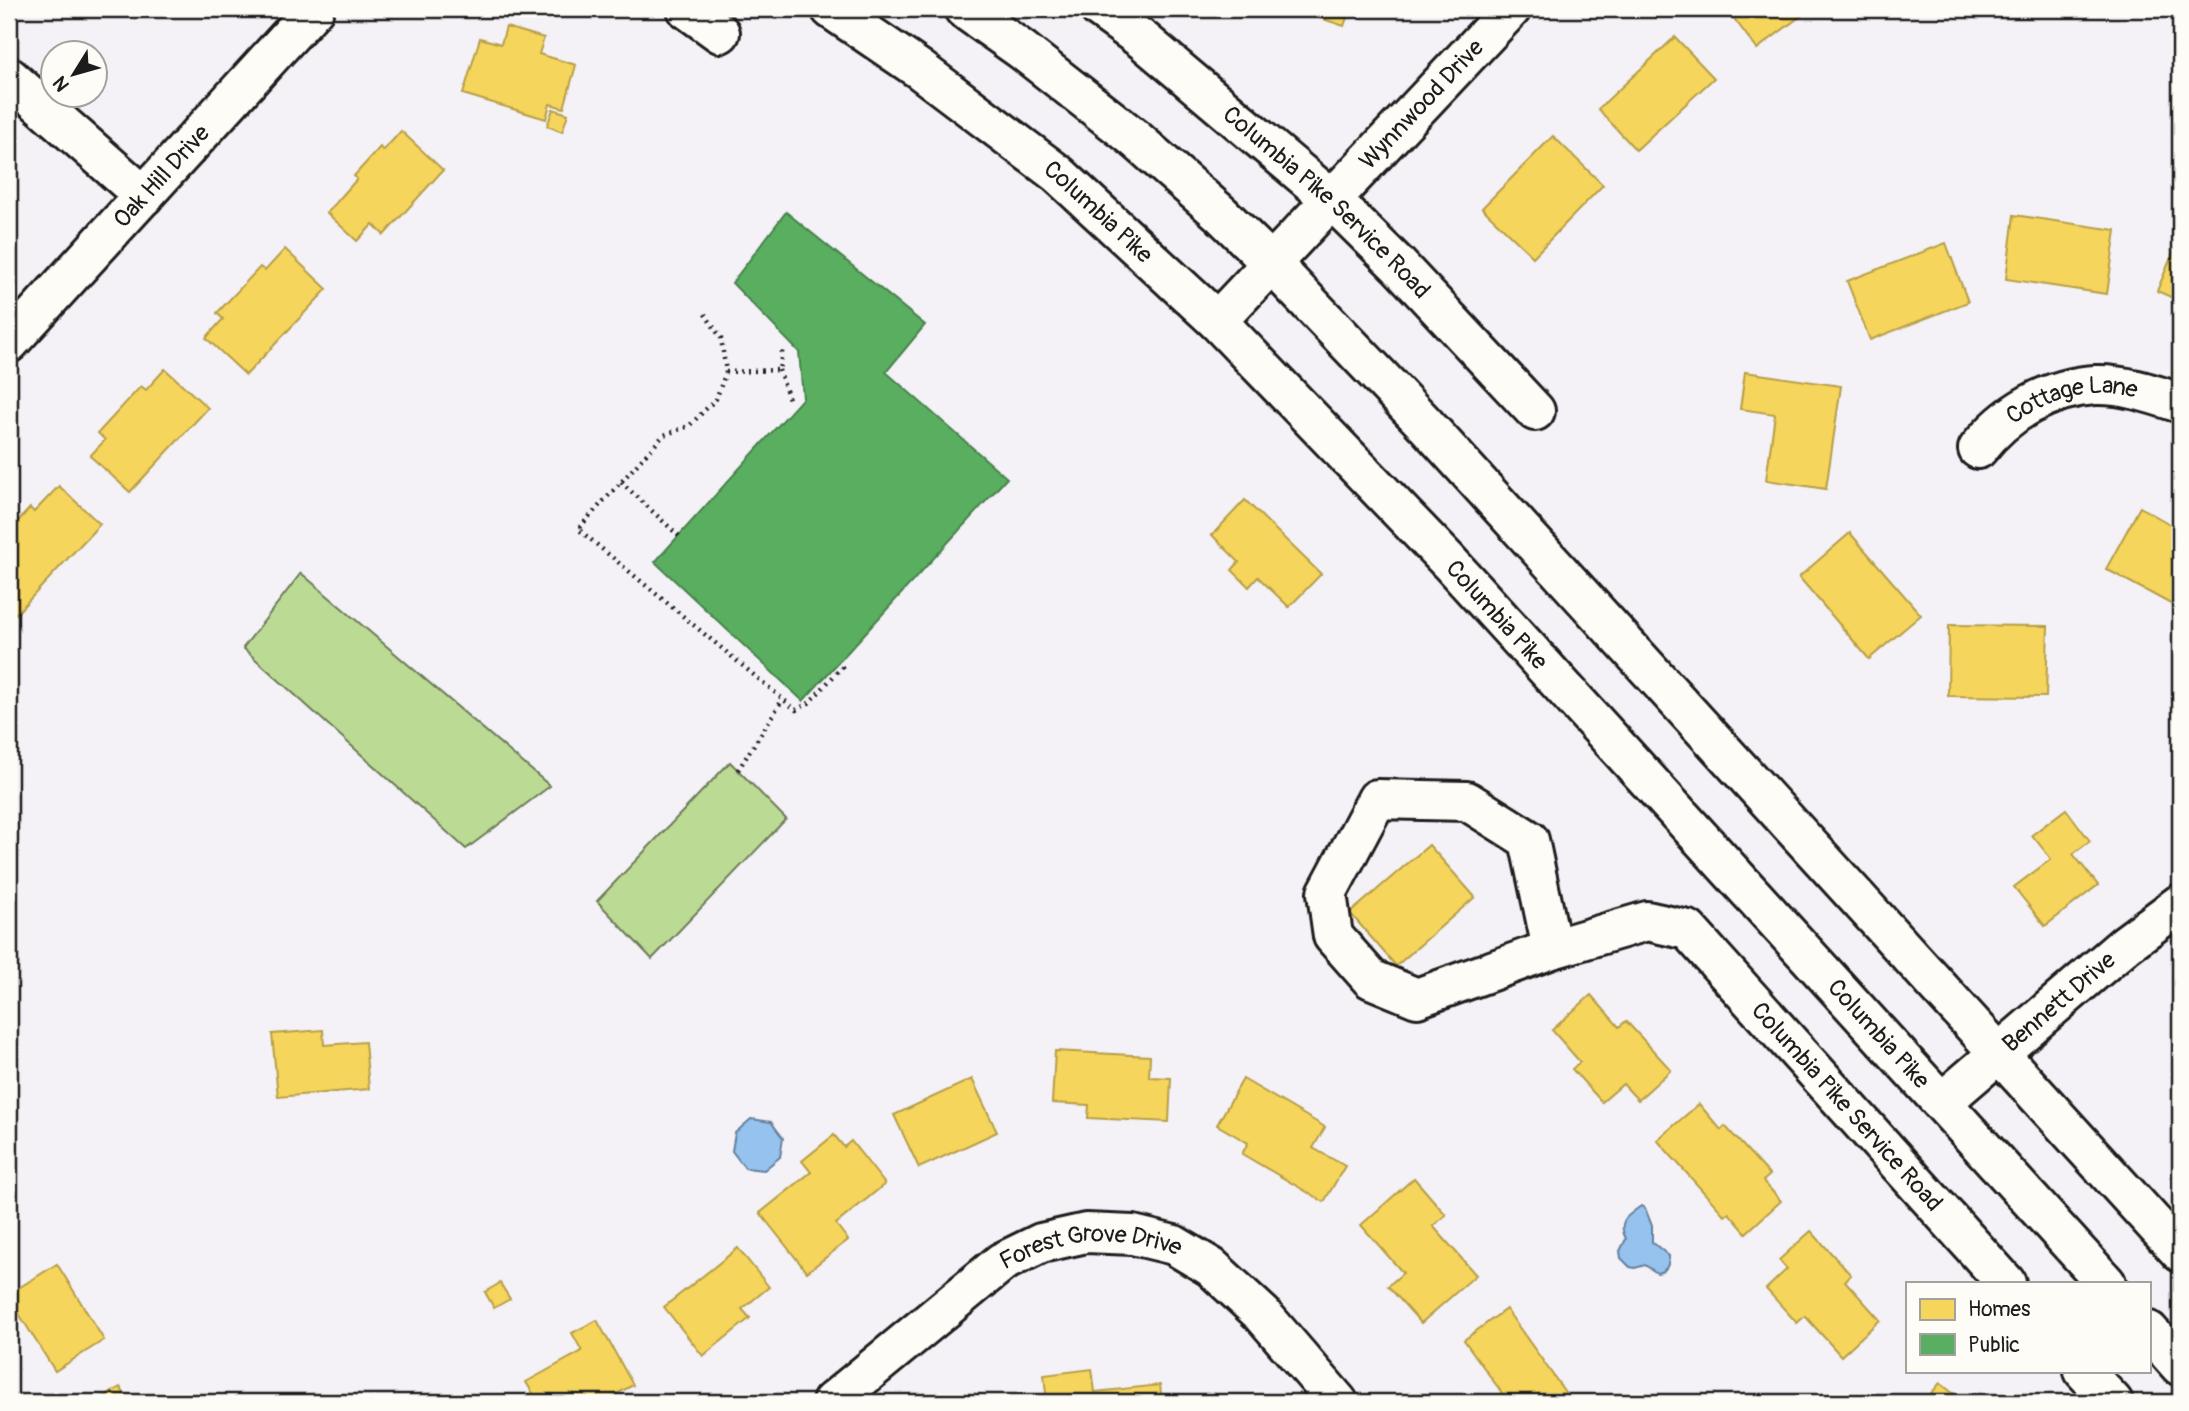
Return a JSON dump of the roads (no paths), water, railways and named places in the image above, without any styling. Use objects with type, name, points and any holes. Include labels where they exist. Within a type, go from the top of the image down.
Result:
[{"type":"main road","name":"Oak Hill Drive","points":[[9,343],[314,9]]},
{"type":"main road","points":[[687,9],[720,33]]},
{"type":"main road","name":"Columbia Pike","points":[[831,9],[919,69],[1058,174],[1217,321],[1459,573],[2105,1282]]},
{"type":"main road","points":[[964,9],[1022,50],[1133,137],[1221,214],[1271,263],[1426,425],[2180,1252]]},
{"type":"main road","name":"Columbia Pike Service Road","points":[[1100,9],[1144,41],[1331,199],[1398,265],[1535,411]]},
{"type":"main road","name":"Wynnwood Drive","points":[[1217,321],[1511,9]]},
{"type":"main road","points":[[9,77],[144,196]]},
{"type":"main road","name":"Cottage Lane","points":[[1978,449],[1989,434],[2021,408],[2056,393],[2095,385],[2146,391],[2180,403]]},
{"type":"main road","points":[[1377,799],[1467,801],[1529,840],[1552,949],[1417,998],[1371,979],[1333,936],[1327,893],[1377,799]]},
{"type":"main road","name":"Bennett Drive","points":[[1941,1102],[2126,944],[2180,904]]},
{"type":"main road","name":"Columbia Pike Service Road","points":[[1552,949],[1647,921],[1688,930],[2005,1282]]},
{"type":"main road","name":"Forest Grove Drive","points":[[832,1402],[1002,1262],[1041,1243],[1086,1233],[1133,1235],[1174,1245],[1211,1267],[1263,1315],[1338,1402]]},
{"type":"main road","points":[[2150,1332],[2180,1366]]},
{"type":"main road","points":[[2085,1372],[2113,1402]]},
{"type":"water","points":[[751,1119],[771,1122],[783,1138],[780,1157],[764,1170],[745,1168],[732,1151],[735,1133]]},
{"type":"water","points":[[1641,1206],[1645,1208],[1652,1226],[1652,1242],[1669,1256],[1667,1267],[1657,1273],[1645,1265],[1630,1267],[1621,1258],[1620,1251],[1626,1239],[1623,1223]]}]
